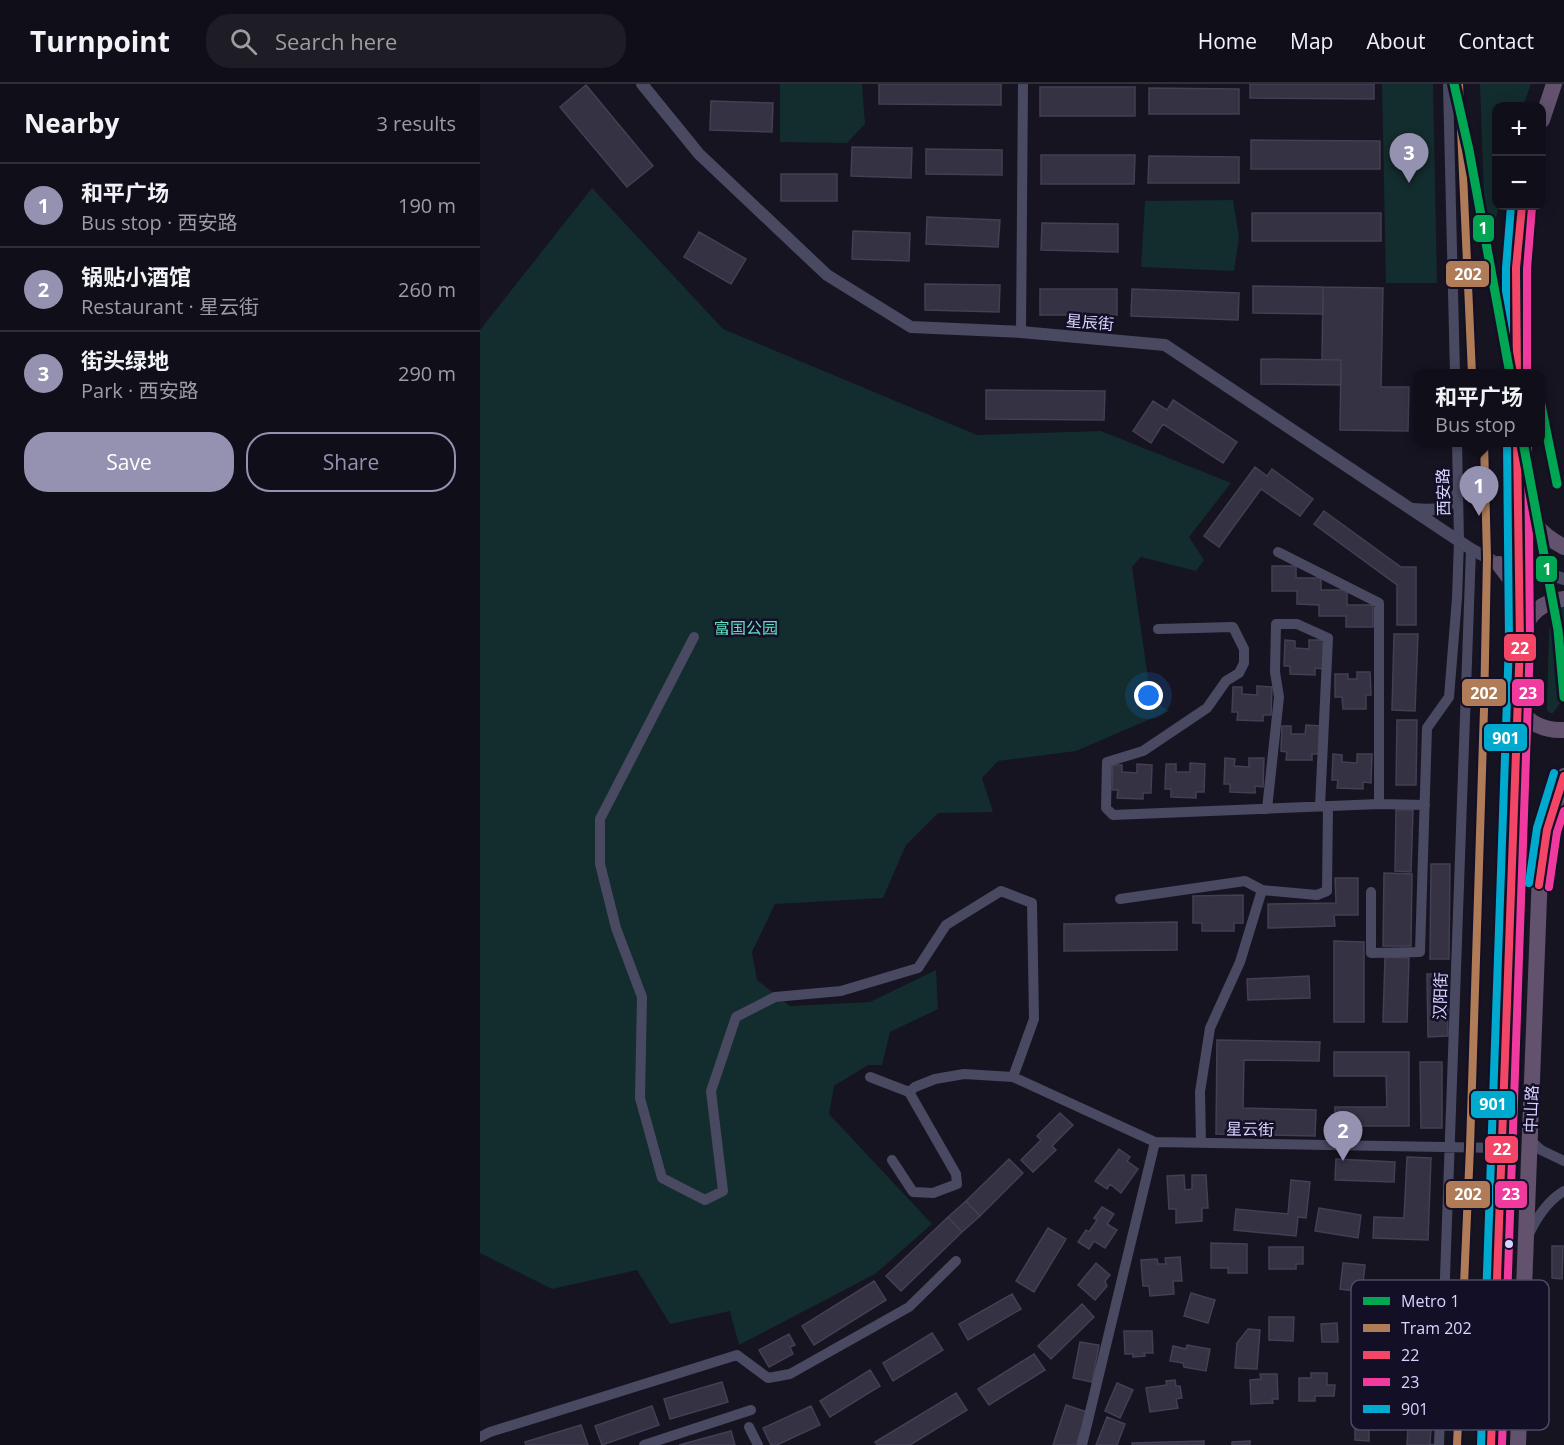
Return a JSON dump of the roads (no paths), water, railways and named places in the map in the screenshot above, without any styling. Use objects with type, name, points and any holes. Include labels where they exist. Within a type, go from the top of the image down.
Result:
[{"type":"highway","points":[[1546,108],[1554,84]]},
{"type":"highway","points":[[1516,369],[1515,276],[1521,210]]},
{"type":"highway","name":"中山路","points":[[1497,1280],[1520,642],[1517,447]]},
{"type":"highway","points":[[1518,485],[1533,523],[1548,538],[1564,547]]},
{"type":"highway","points":[[1499,564],[1519,591]]},
{"type":"highway","points":[[1520,642],[1526,621],[1533,613],[1544,604],[1564,599]]},
{"type":"highway","points":[[1518,706],[1524,717],[1535,725],[1547,729],[1564,730]]},
{"type":"highway","name":"中山路","points":[[1524,1280],[1540,872],[1547,830],[1564,776]]},
{"type":"highway","name":"中山路","points":[[1491,1445],[1492,1430]]},
{"type":"highway","name":"中山路","points":[[1518,1445],[1519,1430]]},
{"type":"street","name":"星辰街","points":[[642,84],[699,154],[827,275],[911,327],[1021,332],[1165,345],[1471,549],[1499,564],[1519,564],[1564,579]]},
{"type":"street","points":[[1021,332],[1023,84]]},
{"type":"street","points":[[1448,84],[1455,369]]},
{"type":"street","name":"西安路","points":[[1371,892],[1371,953],[1420,952],[1427,728],[1449,697],[1457,598],[1459,541],[1457,447]]},
{"type":"street","points":[[1412,509],[1438,510],[1454,501],[1458,493]]},
{"type":"street","name":"汉阳街","points":[[1445,1280],[1471,549]]},
{"type":"street","points":[[1278,552],[1379,603],[1379,804]]},
{"type":"street","points":[[1120,899],[1245,881],[1262,890],[1317,895],[1327,891],[1324,806],[1328,638],[1297,624],[1276,624],[1275,672],[1279,697],[1267,809]]},
{"type":"street","points":[[1158,629],[1233,627],[1244,649],[1244,663],[1239,673],[1226,681],[1207,708],[1143,751],[1107,762],[1106,808],[1113,815],[1425,804]]},
{"type":"street","points":[[694,637],[600,819],[600,864],[616,928],[642,997],[640,1098],[662,1178],[705,1200],[723,1191],[711,1091],[736,1017],[775,997],[841,991],[918,968],[946,925],[1001,891],[1032,903],[1034,1018],[1013,1077],[964,1074],[935,1079],[909,1092]]},
{"type":"street","points":[[1201,1143],[1200,1092],[1210,1028],[1240,962],[1262,890]]},
{"type":"street","points":[[870,1077],[909,1092],[956,1174],[957,1185],[933,1192],[913,1192],[892,1160]]},
{"type":"street","name":"星云街","points":[[1013,1077],[1155,1142],[1501,1148]]},
{"type":"street","points":[[1530,1140],[1541,1150],[1564,1161]]},
{"type":"street","points":[[1082,1445],[1155,1142]]},
{"type":"street","points":[[1526,1239],[1545,1206],[1564,1191]]},
{"type":"street","points":[[480,1437],[737,1355],[768,1378],[790,1374],[909,1307],[956,1261]]},
{"type":"street","points":[[644,1445],[752,1410]]},
{"type":"street","points":[[748,1426],[758,1445]]},
{"type":"street","name":"汉阳街","points":[[1439,1445],[1440,1430]]},
{"type":"metro line","name":"1","points":[[1454,84],[1469,150],[1509,369]]},
{"type":"metro line","name":"1","points":[[1545,425],[1557,484]]},
{"type":"metro line","name":"1","points":[[1524,447],[1558,630],[1564,697]]},
{"type":"tram line","name":"202","points":[[1459,84],[1472,369]]},
{"type":"tram line","name":"202","points":[[1464,1280],[1484,709],[1487,557],[1484,447]]},
{"type":"tram line","name":"202","points":[[1457,1445],[1458,1430]]},
{"type":"place","name":"街头绿地","points":[[1409,183]]},
{"type":"place","name":"和平广场","points":[[1479,516]]},
{"type":"place","name":"锅贴小酒馆","points":[[1343,1161]]},
{"type":"park label","name":"富国公园","points":[[746,628]]}]
